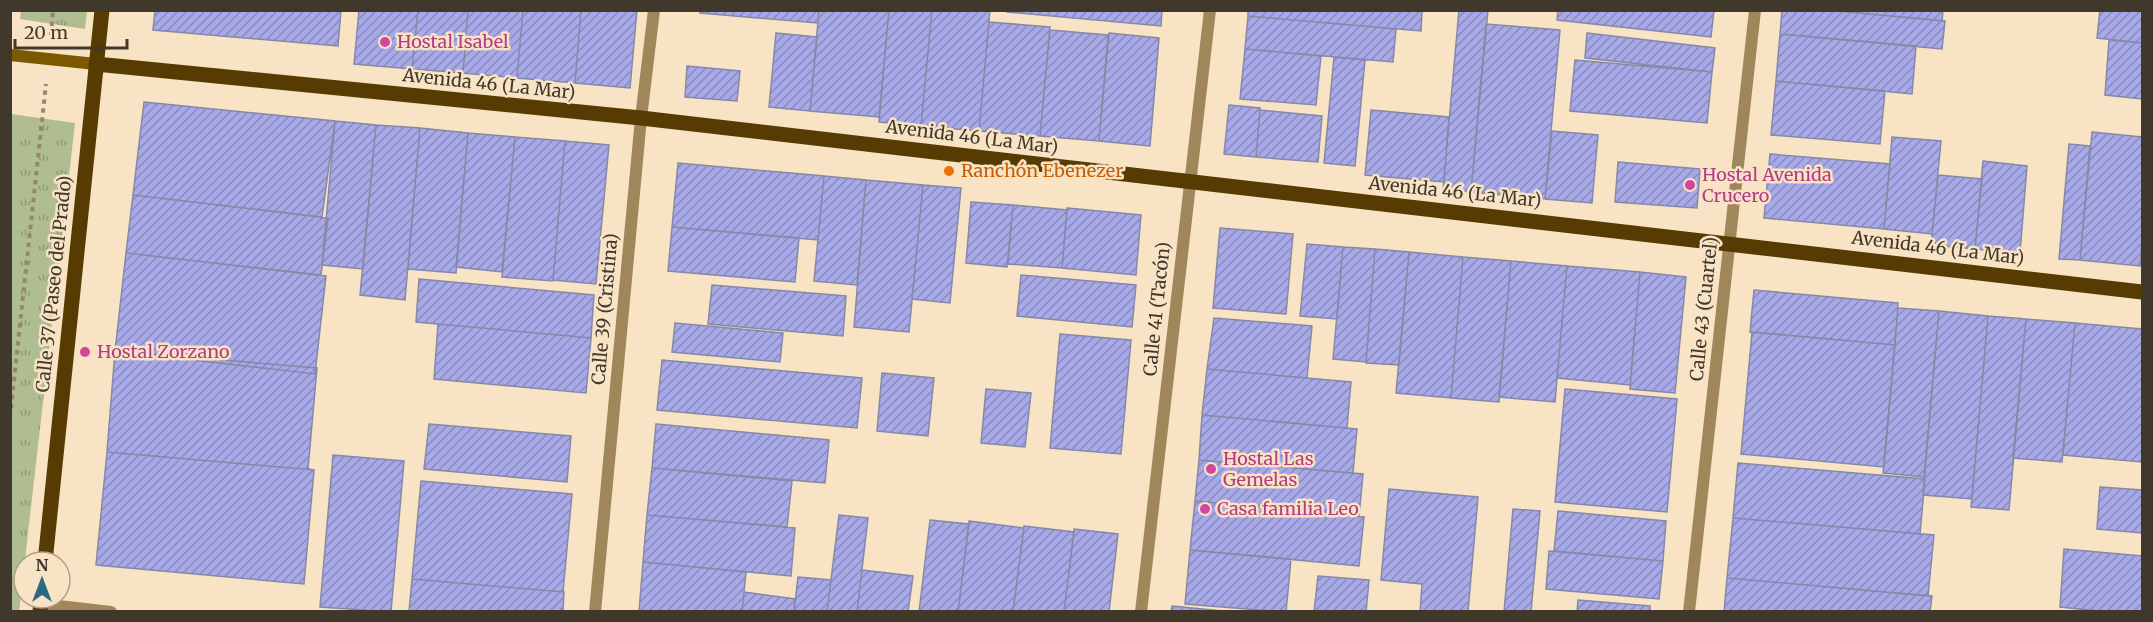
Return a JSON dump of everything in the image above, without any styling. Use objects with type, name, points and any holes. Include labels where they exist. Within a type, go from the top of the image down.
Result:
[{"type":"main road","name":"Calle 37 (Paseo del Prado)","points":[[46,550],[102,10]]},
{"type":"main road","name":"Avenida 46 (La Mar)","points":[[10,55],[641,118],[2142,292]]},
{"type":"street","name":"Calle 39 (Cristina)","points":[[595,612],[641,118],[654,10]]},
{"type":"street","name":"Calle 41 (Tacón)","points":[[1141,612],[1210,10]]},
{"type":"street","name":"Calle 43 (Cuartel)","points":[[1689,612],[1755,10]]},
{"type":"street","points":[[72,608],[111,612]]},
{"type":"path","points":[[10,417],[53,10]]},
{"type":"green space","points":[[21,11],[87,11],[85,29],[20,19]]},
{"type":"green space","points":[[11,114],[75,123],[26,550],[12,550],[12,610],[19,610],[19,612],[10,611]]},
{"type":"building","points":[[155,10],[341,10],[338,46],[153,30]]},
{"type":"building","points":[[359,10],[418,10],[412,69],[354,64]]},
{"type":"building","points":[[418,10],[468,10],[463,73],[412,69]]},
{"type":"building","points":[[468,10],[523,10],[517,78],[463,73]]},
{"type":"building","points":[[523,10],[581,10],[575,83],[517,78]]},
{"type":"building","points":[[581,10],[637,10],[630,88],[575,83]]},
{"type":"building","points":[[700,10],[819,10],[818,23],[700,13]]},
{"type":"building","points":[[819,10],[889,10],[879,117],[810,111]]},
{"type":"building","points":[[889,10],[932,10],[921,126],[879,122]]},
{"type":"building","points":[[932,10],[990,10],[979,131],[921,126]]},
{"type":"building","points":[[1007,10],[1162,10],[1161,26],[1007,12]]},
{"type":"building","points":[[1248,10],[1422,10],[1421,31],[1248,16]]},
{"type":"building","points":[[1459,10],[1488,10],[1471,192],[1443,190]]},
{"type":"building","points":[[1558,10],[1714,10],[1711,37],[1557,20]]},
{"type":"building","points":[[1782,10],[1827,10],[1945,21],[1942,49],[1780,34]]},
{"type":"building","points":[[1827,10],[1943,10],[1942,21]]},
{"type":"building","points":[[2100,10],[2142,10],[2142,43],[2097,38]]},
{"type":"building","points":[[1248,16],[1396,29],[1393,62],[1245,49]]},
{"type":"building","points":[[989,22],[1050,27],[1040,136],[979,131]]},
{"type":"building","points":[[1486,24],[1560,30],[1545,199],[1471,192]]},
{"type":"building","points":[[1050,30],[1108,35],[1099,141],[1040,136]]},
{"type":"building","points":[[776,33],[817,37],[810,111],[769,107]]},
{"type":"building","points":[[1109,33],[1159,38],[1150,146],[1099,141]]},
{"type":"building","points":[[1587,33],[1715,48],[1712,72],[1585,58]]},
{"type":"building","points":[[1780,34],[1916,46],[1912,94],[1776,81]]},
{"type":"building","points":[[2109,40],[2142,43],[2142,99],[2105,95]]},
{"type":"building","points":[[1245,49],[1321,56],[1316,105],[1240,99]]},
{"type":"building","points":[[1334,57],[1365,60],[1355,166],[1324,163]]},
{"type":"building","points":[[1575,60],[1712,72],[1707,123],[1570,111]]},
{"type":"building","points":[[687,66],[740,71],[737,101],[685,97]]},
{"type":"building","points":[[1776,81],[1885,91],[1880,144],[1771,135]]},
{"type":"building","points":[[144,102],[335,121],[322,217],[133,195]]},
{"type":"building","points":[[1229,105],[1260,108],[1256,157],[1224,154]]},
{"type":"building","points":[[1260,110],[1322,116],[1318,162],[1256,157]]},
{"type":"building","points":[[1371,110],[1449,117],[1444,182],[1365,175]]},
{"type":"building","points":[[335,121],[376,125],[363,269],[322,265]]},
{"type":"building","points":[[376,125],[420,128],[405,300],[360,295]]},
{"type":"building","points":[[420,128],[468,133],[456,273],[408,269]]},
{"type":"building","points":[[1552,131],[1598,135],[1592,203],[1545,199]]},
{"type":"building","points":[[2092,132],[2142,137],[2140,266],[2080,260]]},
{"type":"building","points":[[468,133],[515,137],[502,272],[456,267]]},
{"type":"building","points":[[515,137],[565,141],[553,281],[502,277]]},
{"type":"building","points":[[1892,137],[1941,141],[1932,234],[1884,229]]},
{"type":"building","points":[[565,141],[609,145],[596,284],[553,280]]},
{"type":"building","points":[[2069,144],[2090,146],[2080,260],[2059,259]]},
{"type":"building","points":[[1770,154],[1890,164],[1884,229],[1764,218]]},
{"type":"building","points":[[1983,161],[2027,166],[2020,253],[1975,249]]},
{"type":"building","points":[[1618,162],[1700,169],[1697,208],[1615,202]]},
{"type":"building","points":[[678,163],[824,176],[818,240],[672,227]]},
{"type":"building","points":[[1938,175],[1982,179],[1975,249],[1931,245]]},
{"type":"building","points":[[824,176],[866,180],[857,285],[814,281]]},
{"type":"building","points":[[866,180],[923,185],[909,332],[854,327]]},
{"type":"building","points":[[923,185],[961,188],[950,303],[912,299]]},
{"type":"building","points":[[133,195],[328,218],[321,275],[126,253]]},
{"type":"building","points":[[971,202],[1013,205],[1007,267],[966,263]]},
{"type":"building","points":[[1013,205],[1067,210],[1062,268],[1008,264]]},
{"type":"building","points":[[1067,208],[1141,215],[1136,275],[1062,268]]},
{"type":"building","points":[[672,227],[799,238],[795,282],[668,271]]},
{"type":"building","points":[[1220,228],[1293,234],[1286,314],[1213,308]]},
{"type":"building","points":[[1307,244],[1343,247],[1337,319],[1300,316]]},
{"type":"building","points":[[1343,247],[1375,249],[1366,362],[1333,359]]},
{"type":"building","points":[[1375,249],[1409,252],[1399,365],[1366,363]]},
{"type":"building","points":[[1409,252],[1463,257],[1451,398],[1396,393]]},
{"type":"building","points":[[126,253],[326,276],[315,374],[115,351]]},
{"type":"building","points":[[1463,257],[1511,261],[1499,402],[1451,398]]},
{"type":"building","points":[[1511,261],[1567,266],[1555,402],[1499,397]]},
{"type":"building","points":[[1567,266],[1640,272],[1630,385],[1557,378]]},
{"type":"building","points":[[1640,272],[1686,277],[1675,393],[1630,389]]},
{"type":"building","points":[[1021,275],[1136,285],[1132,327],[1017,316]]},
{"type":"building","points":[[419,279],[594,295],[591,338],[416,322]]},
{"type":"building","points":[[712,285],[846,296],[843,336],[708,324]]},
{"type":"building","points":[[1754,290],[1898,303],[1895,345],[1750,332]]},
{"type":"building","points":[[1898,308],[1939,311],[1924,477],[1883,473]]},
{"type":"building","points":[[1939,311],[1988,316],[1972,499],[1923,495]]},
{"type":"building","points":[[1988,316],[2026,319],[2009,510],[1971,507]]},
{"type":"building","points":[[1214,318],[1312,326],[1307,378],[1207,369]]},
{"type":"building","points":[[2026,319],[2075,323],[2062,462],[2013,458]]},
{"type":"building","points":[[675,323],[783,333],[780,362],[672,352]]},
{"type":"building","points":[[2075,323],[2142,329],[2142,462],[2063,455]]},
{"type":"building","points":[[438,324],[591,338],[586,393],[434,379]]},
{"type":"building","points":[[1752,332],[1895,345],[1884,467],[1741,454]]},
{"type":"building","points":[[1060,334],[1131,340],[1121,454],[1050,448]]},
{"type":"building","points":[[115,351],[317,368],[308,469],[314,470],[107,452]]},
{"type":"building","points":[[662,360],[862,378],[857,428],[657,410]]},
{"type":"building","points":[[1207,369],[1351,382],[1347,428],[1202,415]]},
{"type":"building","points":[[882,373],[934,378],[928,436],[877,431]]},
{"type":"building","points":[[986,389],[1031,393],[1025,447],[981,443]]},
{"type":"building","points":[[1565,389],[1677,399],[1667,512],[1555,502]]},
{"type":"building","points":[[1202,415],[1357,429],[1353,473],[1199,460]]},
{"type":"building","points":[[429,424],[571,436],[567,482],[424,469]]},
{"type":"building","points":[[656,424],[829,440],[825,483],[652,468]]},
{"type":"building","points":[[107,452],[314,470],[304,584],[96,565]]},
{"type":"building","points":[[333,455],[404,461],[391,612],[320,607]]},
{"type":"building","points":[[1199,460],[1363,474],[1359,516],[1195,501]]},
{"type":"building","points":[[1738,463],[1925,479],[1920,534],[1733,518]]},
{"type":"building","points":[[652,468],[792,481],[787,527],[647,515]]},
{"type":"building","points":[[421,481],[572,494],[563,592],[412,579]]},
{"type":"building","points":[[2100,487],[2142,490],[2142,533],[2097,529]]},
{"type":"building","points":[[1389,489],[1478,497],[1468,612],[1420,612],[1422,584],[1381,580]]},
{"type":"building","points":[[1195,501],[1364,517],[1359,566],[1190,550]]},
{"type":"building","points":[[1513,509],[1540,511],[1531,612],[1504,612]]},
{"type":"building","points":[[1558,511],[1666,521],[1663,561],[1554,551]]},
{"type":"building","points":[[647,515],[795,528],[791,576],[643,562]]},
{"type":"building","points":[[839,515],[868,518],[857,612],[827,612]]},
{"type":"building","points":[[1733,518],[1934,535],[1928,596],[1727,578]]},
{"type":"building","points":[[930,520],[969,524],[958,612],[919,612]]},
{"type":"building","points":[[969,521],[1024,528],[1013,612],[958,612]]},
{"type":"building","points":[[1024,526],[1074,532],[1064,612],[1013,612]]},
{"type":"building","points":[[1074,529],[1118,534],[1109,612],[1064,612]]},
{"type":"building","points":[[2064,549],[2142,556],[2142,612],[2109,612],[2060,607]]},
{"type":"building","points":[[1190,550],[1291,559],[1286,612],[1185,604]]},
{"type":"building","points":[[1549,551],[1663,561],[1659,599],[1546,589]]},
{"type":"building","points":[[643,562],[746,572],[742,612],[639,612]]},
{"type":"building","points":[[862,570],[913,576],[908,612],[857,612]]},
{"type":"building","points":[[1318,576],[1369,580],[1366,612],[1314,612]]},
{"type":"building","points":[[798,577],[831,580],[827,612],[794,612]]},
{"type":"building","points":[[1727,578],[1932,596],[1930,612],[1724,612]]},
{"type":"building","points":[[412,579],[564,592],[563,612],[409,612]]},
{"type":"building","points":[[744,592],[795,599],[794,612],[742,612]]},
{"type":"building","points":[[1578,600],[1650,606],[1650,612],[1577,612]]},
{"type":"building","points":[[1172,606],[1233,612],[1171,612]]},
{"type":"place","name":"Hostal Isabel","points":[[385,42]]},
{"type":"place","name":"Ranchón Ebenezer","points":[[949,171]]},
{"type":"place","name":"Hostal Avenida Crucero","points":[[1690,185]]},
{"type":"place","name":"Hostal Zorzano","points":[[85,352]]},
{"type":"place","name":"Hostal Las Gemelas","points":[[1211,469]]},
{"type":"place","name":"Casa familia Leo","points":[[1205,509]]}]
